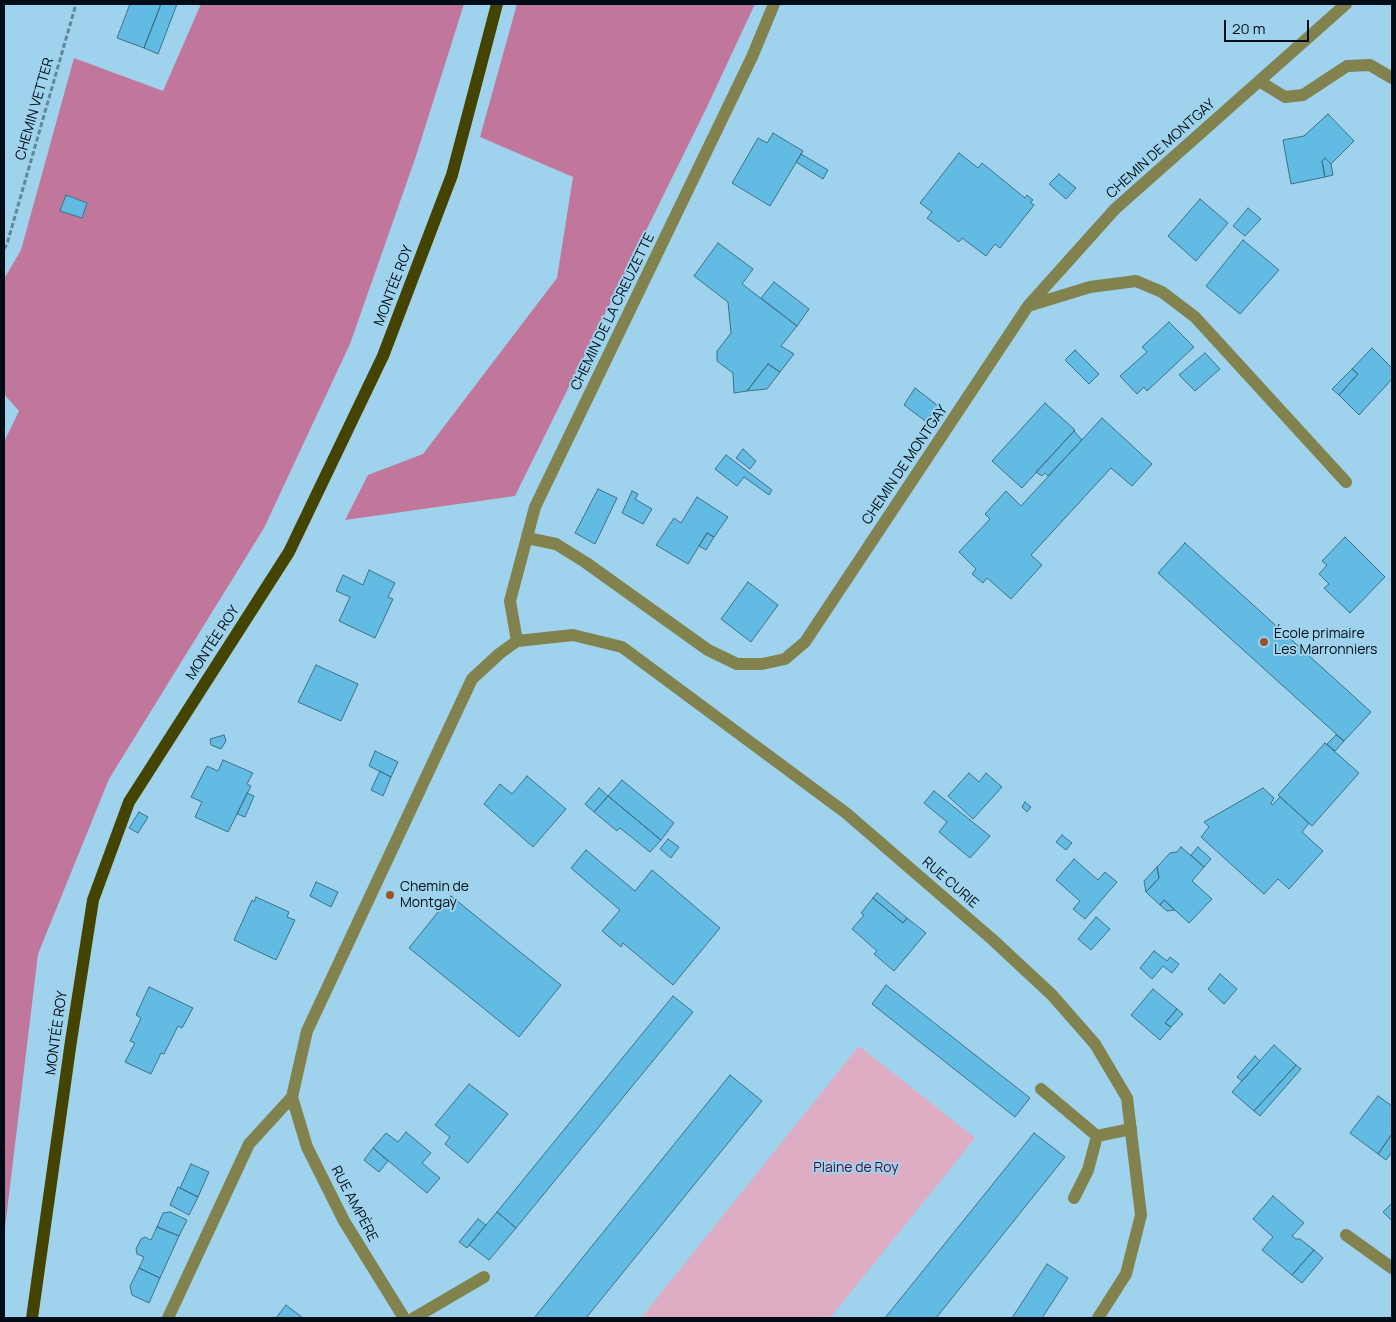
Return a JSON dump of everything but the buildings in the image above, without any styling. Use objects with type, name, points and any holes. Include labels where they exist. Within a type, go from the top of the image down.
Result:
[{"type":"main road","name":"MONTÉE ROY","points":[[32,1318],[69,1050],[93,900],[129,802],[289,552],[383,356],[452,175],[497,4]]},
{"type":"street","name":"CHEMIN DE LA CREUZETTE","points":[[518,641],[510,601],[535,507],[752,57],[774,4]]},
{"type":"street","name":"CHEMIN DE MONTGAY","points":[[527,538],[556,544],[585,562],[708,650],[737,664],[762,664],[785,659],[805,642],[1028,306],[1115,209],[1346,4]]},
{"type":"street","points":[[1260,82],[1284,97],[1303,95],[1348,66],[1370,66],[1392,78]]},
{"type":"street","points":[[1028,306],[1090,287],[1136,281],[1162,292],[1195,317],[1346,482]]},
{"type":"street","name":"RUE CURIE","points":[[518,641],[573,635],[622,648],[846,814],[993,940],[1052,995],[1095,1044],[1127,1098],[1141,1215],[1126,1274],[1098,1318]]},
{"type":"street","points":[[168,1318],[249,1144],[292,1097],[307,1031],[472,679],[499,654],[518,641]]},
{"type":"street","points":[[1040,1089],[1097,1136]]},
{"type":"street","name":"RUE AMPÈRE","points":[[292,1097],[307,1147],[344,1221],[404,1318]]},
{"type":"street","points":[[1097,1136],[1131,1129]]},
{"type":"street","points":[[1074,1198],[1088,1170],[1097,1136]]},
{"type":"street","points":[[1346,1235],[1392,1268]]},
{"type":"street","points":[[414,1318],[484,1278]]},
{"type":"path","name":"CHEMIN VETTER","points":[[4,249],[13,226],[76,4]]},
{"type":"green space","name":"Plaine de Roy","points":[[859,1046],[975,1138],[830,1318],[641,1318]]},
{"type":"shaded area","points":[[201,4],[464,4],[415,159],[350,344],[264,528],[109,779],[38,954],[4,1236],[4,442],[19,411],[4,394],[4,279],[21,250],[74,58],[163,91]]},
{"type":"shaded area","points":[[517,4],[755,4],[705,111],[515,496],[345,520],[368,475],[423,454],[557,278],[573,177],[480,137]]},
{"type":"place","name":"École primaire Les Marronniers","points":[[1264,642]]},
{"type":"place","name":"Chemin de Montgay","points":[[390,895]]}]
